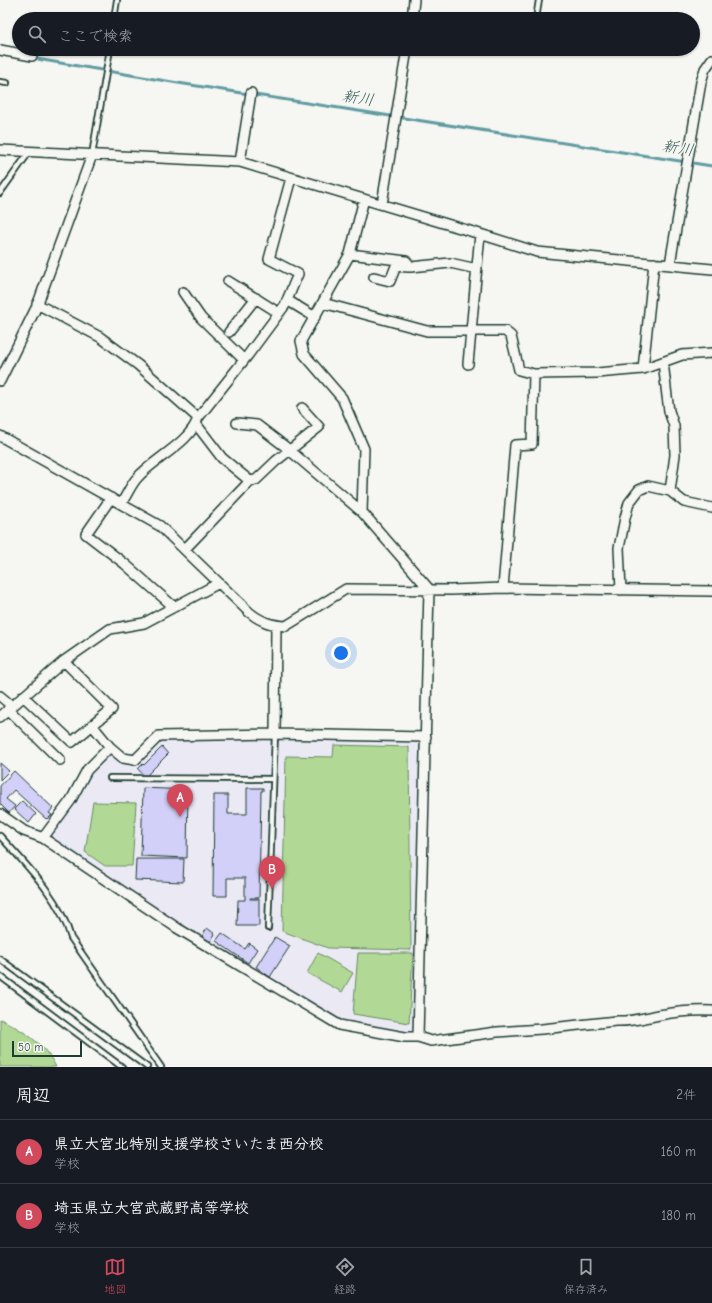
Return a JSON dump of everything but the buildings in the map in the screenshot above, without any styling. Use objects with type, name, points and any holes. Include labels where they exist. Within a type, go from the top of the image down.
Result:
[{"type":"street","points":[[413,12],[414,0]]},
{"type":"street","points":[[0,50],[12,52]]},
{"type":"street","points":[[382,204],[406,56]]},
{"type":"street","points":[[670,264],[701,82],[705,69],[712,59]]},
{"type":"street","points":[[240,162],[251,93]]},
{"type":"street","points":[[0,150],[240,162],[537,252],[712,269]]},
{"type":"street","points":[[0,381],[37,304],[92,155]]},
{"type":"street","points":[[122,504],[138,477],[185,437],[279,313],[287,300],[298,274],[269,259],[291,178]]},
{"type":"street","points":[[362,512],[364,449],[342,398],[304,354],[301,340],[350,254],[364,199]]},
{"type":"street","points":[[468,364],[480,234]]},
{"type":"street","points":[[350,254],[406,261],[411,267]]},
{"type":"street","points":[[374,277],[390,281],[396,266],[411,267],[450,263],[477,269]]},
{"type":"street","points":[[643,369],[654,263]]},
{"type":"street","points":[[228,281],[279,313]]},
{"type":"street","points":[[183,292],[201,318],[244,360]]},
{"type":"street","points":[[229,332],[256,298]]},
{"type":"street","points":[[287,300],[315,317]]},
{"type":"street","points":[[323,303],[427,331],[505,331],[511,336],[519,370],[534,374],[597,373],[643,369],[673,357],[688,354],[712,353]]},
{"type":"street","points":[[37,304],[100,338],[138,365],[197,421],[222,458],[250,481]]},
{"type":"street","points":[[663,362],[669,412],[674,426],[675,455],[670,491]]},
{"type":"street","points":[[504,588],[515,445],[532,444],[534,374]]},
{"type":"street","points":[[185,549],[250,481],[256,480],[276,461],[291,451],[319,427],[302,408]]},
{"type":"street","points":[[237,423],[257,425],[291,451],[362,512],[429,589],[418,1037]]},
{"type":"street","points":[[0,436],[160,526],[258,620],[276,625],[286,626],[346,589],[504,588],[712,591]]},
{"type":"street","points":[[621,590],[619,548],[629,503],[639,490],[648,486],[670,491],[684,502],[712,508]]},
{"type":"street","points":[[111,498],[86,534],[125,564],[174,607]]},
{"type":"street","points":[[0,717],[64,661],[110,629],[144,623],[219,583]]},
{"type":"street","points":[[275,734],[276,625]]},
{"type":"street","points":[[23,696],[72,742],[112,709],[64,661]]},
{"type":"street","points":[[0,696],[60,760]]},
{"type":"street","points":[[92,726],[110,747],[123,758],[135,760],[159,736],[275,734],[426,737]]},
{"type":"street","points":[[43,838],[71,800],[87,770],[110,747]]},
{"type":"street","points":[[0,814],[24,831],[43,838],[177,928],[339,1025],[405,1037],[418,1037],[431,1041],[497,1032],[616,1021],[626,1022],[659,1015],[697,1010],[712,1011]]},
{"type":"lane","points":[[115,12],[117,0]]},
{"type":"lane","points":[[537,12],[539,0]]},
{"type":"lane","points":[[92,155],[109,56]]},
{"type":"lane","points":[[0,82],[8,83]]},
{"type":"lane","points":[[0,193],[30,151]]},
{"type":"lane","points":[[268,928],[275,734]]},
{"type":"lane","points":[[110,778],[273,779]]},
{"type":"lane","points":[[0,836],[32,871],[61,911],[68,926],[71,938],[161,1067]]},
{"type":"lane","points":[[0,959],[147,1067]]},
{"type":"lane","points":[[0,976],[122,1067]]},
{"type":"shaded area","points":[[161,737],[266,738],[287,740],[417,740],[420,742],[415,1029],[403,1033],[335,1018],[208,943],[48,835],[85,787],[85,779],[110,753],[124,764],[136,764]]},
{"type":"green space","points":[[334,745],[409,747],[411,950],[328,948],[282,931],[286,756],[333,757]]},
{"type":"green space","points":[[93,802],[136,803],[132,866],[105,866],[85,852]]},
{"type":"green space","points":[[318,953],[353,973],[342,992],[307,973]]},
{"type":"green space","points":[[358,953],[413,953],[409,1023],[353,1014]]},
{"type":"green space","points":[[0,1019],[32,1038],[46,1051],[56,1067],[0,1067]]},
{"type":"waterway","name":"新川","points":[[31,58],[178,83],[712,166]]},
{"type":"place","name":"県立大宮北特別支援学校さいたま西分校","points":[[180,817]]},
{"type":"place","name":"埼玉県立大宮武蔵野高等学校","points":[[272,889]]}]
